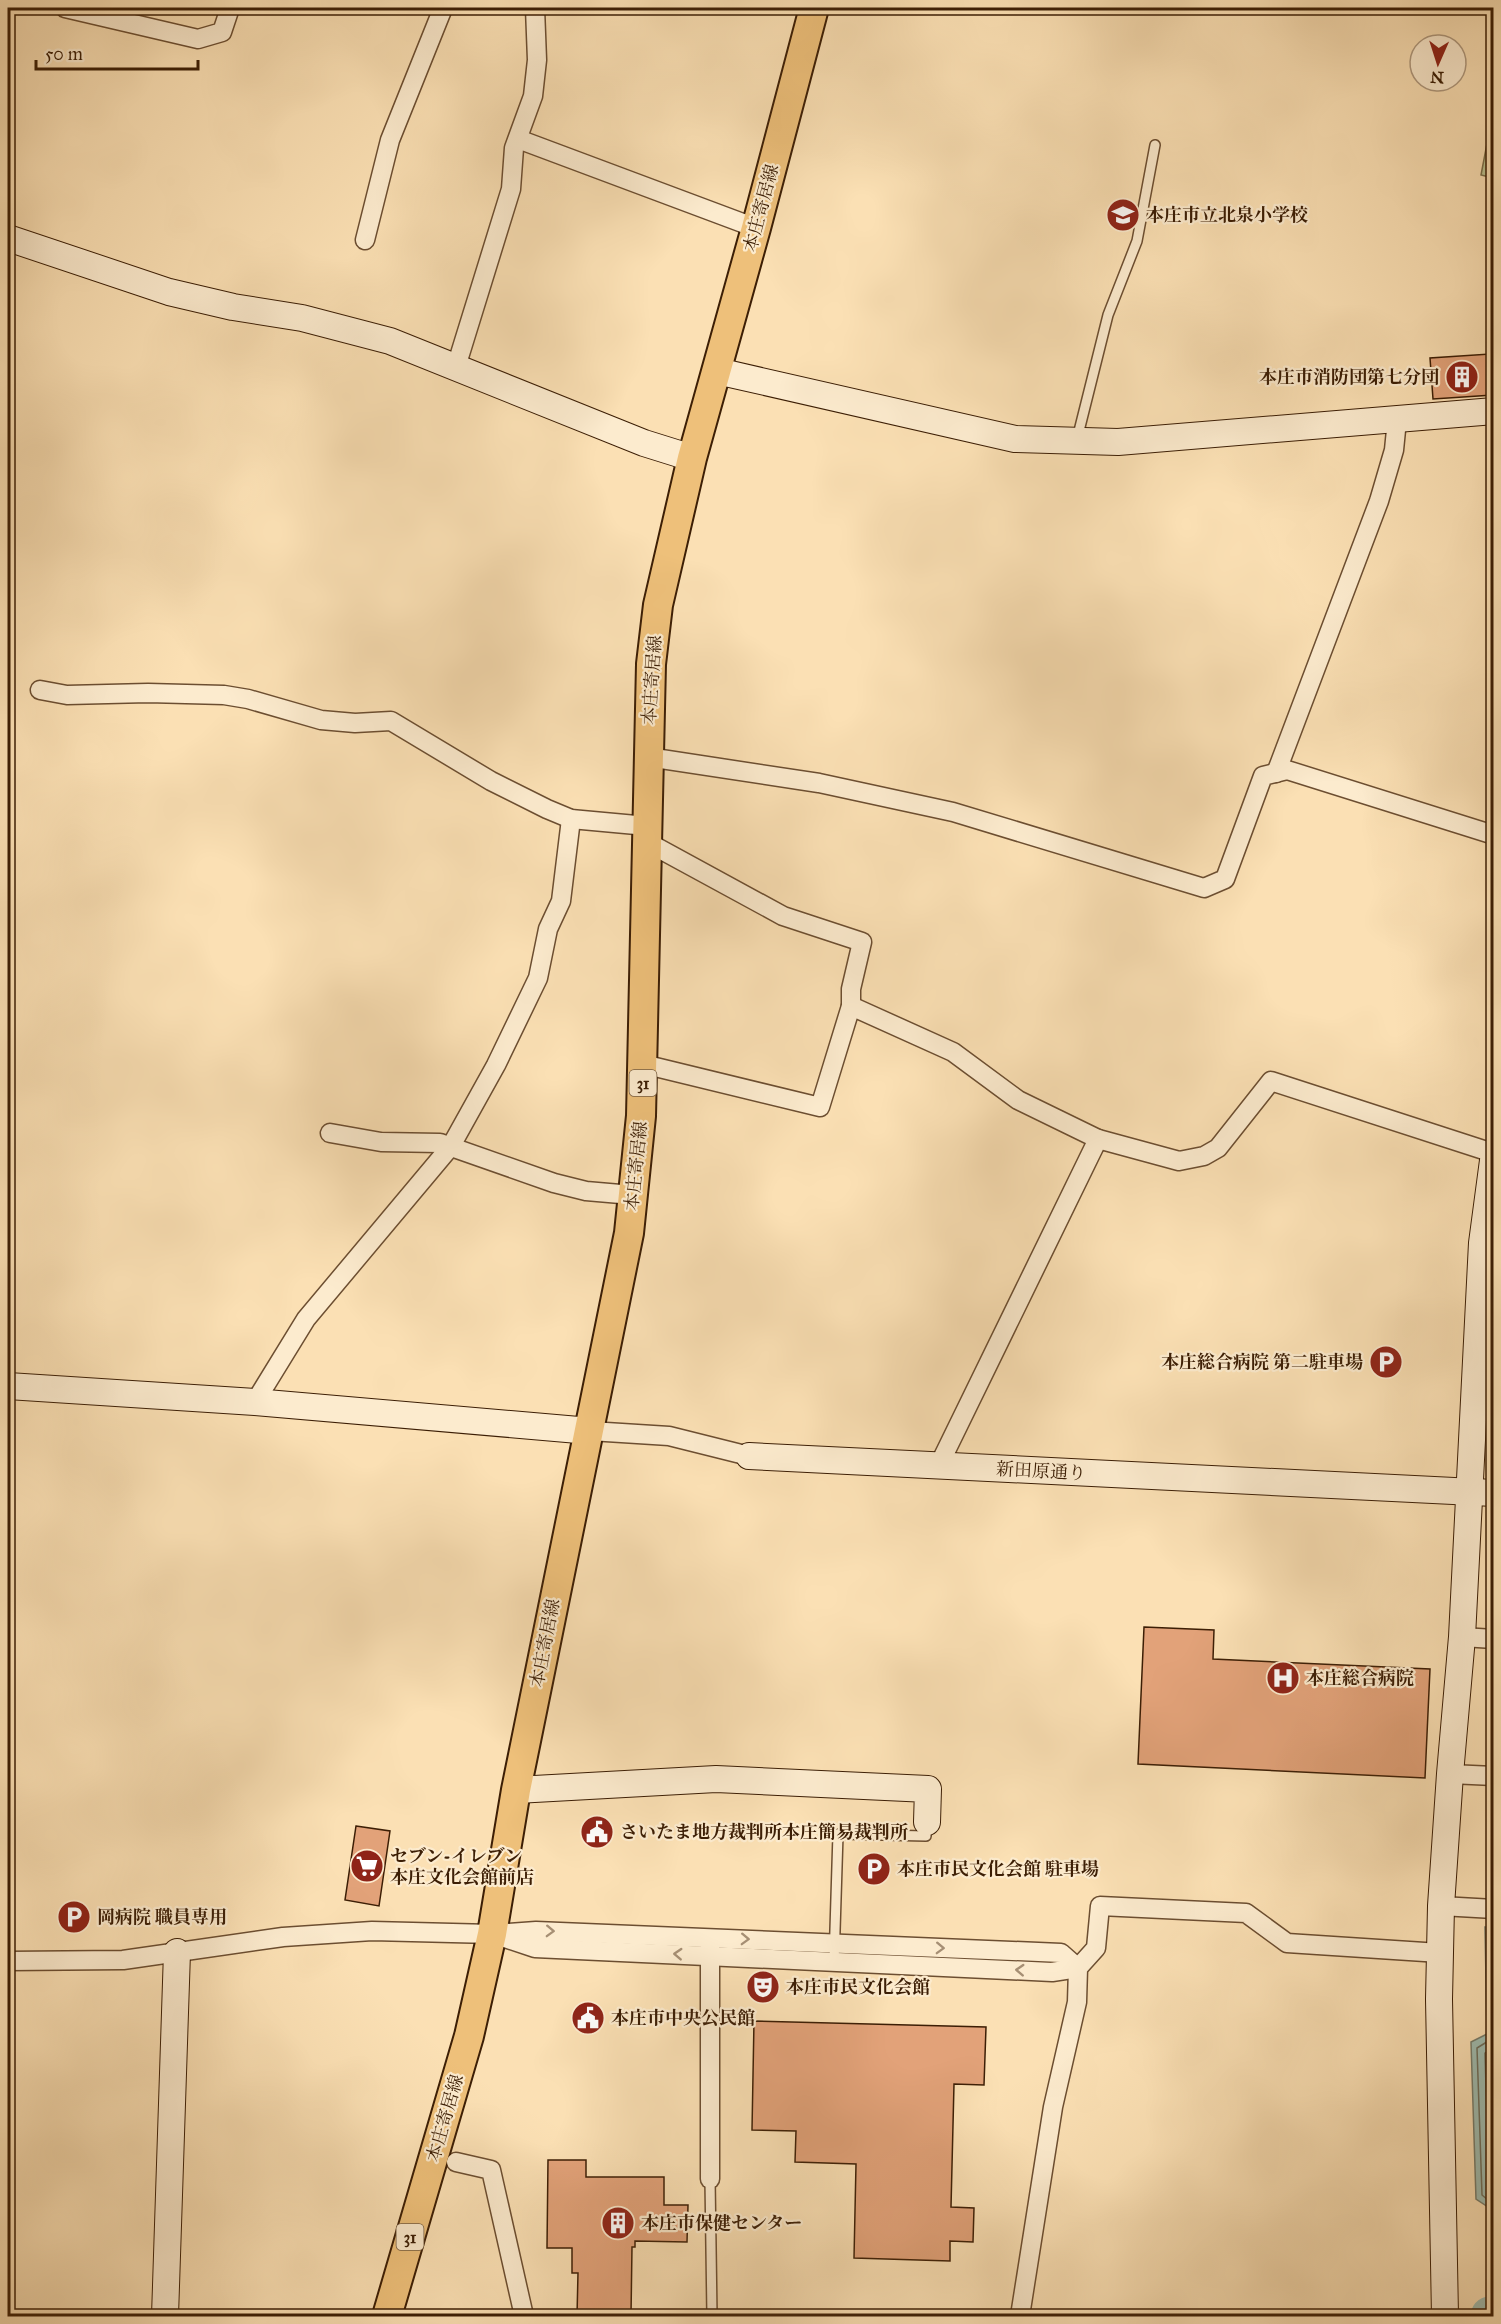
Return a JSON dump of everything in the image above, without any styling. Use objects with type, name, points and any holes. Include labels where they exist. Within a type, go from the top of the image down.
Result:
[{"type":"main road","name":"本庄寄居線","points":[[387,2316],[469,2036],[492,1934],[516,1790],[629,1233],[641,1116],[651,664],[658,605],[692,458],[814,8]]},
{"type":"street","points":[[65,8],[198,39],[222,32],[230,8]]},
{"type":"street","points":[[365,240],[390,140],[443,8]]},
{"type":"street","points":[[456,367],[511,189],[514,148],[533,96],[537,60],[535,8]]},
{"type":"street","points":[[518,139],[756,228]]},
{"type":"street","points":[[8,238],[169,292],[232,307],[302,318],[390,341],[644,443],[692,458]]},
{"type":"street","points":[[717,371],[1015,439],[1118,442],[1494,411]]},
{"type":"street","points":[[1276,773],[1379,501],[1394,450],[1397,420]]},
{"type":"street","points":[[40,690],[67,695],[148,693],[224,695],[248,699],[321,720],[355,723],[391,720],[491,781],[547,809],[571,819],[647,834],[783,916],[862,942],[851,989],[851,1006],[820,1107],[643,1064]]},
{"type":"street","points":[[648,757],[819,783],[954,812],[1204,888],[1226,879],[1263,776],[1287,770],[1494,835]]},
{"type":"street","points":[[255,1402],[306,1319],[451,1146],[496,1065],[538,978],[548,929],[561,901],[571,819]]},
{"type":"street","points":[[851,1006],[953,1052],[1018,1101],[1098,1139],[1179,1161],[1204,1156],[1218,1148],[1271,1081],[1493,1153],[1483,1232],[1486,1314],[1481,1493],[1462,1637],[1450,1774],[1440,1953],[1445,2316]]},
{"type":"street","points":[[330,1133],[381,1142],[440,1143],[554,1183],[586,1191],[632,1196]]},
{"type":"street","points":[[939,1465],[1098,1139]]},
{"type":"street","points":[[8,1386],[255,1402],[590,1431]]},
{"type":"street","name":"新田原通り","points":[[590,1431],[669,1436],[749,1456],[1481,1493]]},
{"type":"street","points":[[1462,1637],[1494,1639]]},
{"type":"street","points":[[1450,1774],[1494,1776]]},
{"type":"street","points":[[516,1790],[716,1779],[928,1789],[927,1821]]},
{"type":"street","points":[[8,1960],[123,1960],[283,1937],[372,1931],[492,1934],[535,1948],[710,1947],[834,1953],[1052,1972],[1078,1968],[1096,1948],[1100,1906],[1246,1913],[1287,1943],[1440,1953]]},
{"type":"street","points":[[1442,1906],[1494,1909]]},
{"type":"street","points":[[710,1947],[710,2179]]},
{"type":"street","points":[[165,2316],[177,1952]]},
{"type":"street","points":[[1020,2316],[1053,2107],[1077,2002],[1078,1968]]},
{"type":"street","points":[[456,2162],[491,2170],[524,2316]]},
{"type":"lane","points":[[1076,441],[1108,315],[1137,241],[1155,145]]},
{"type":"lane","points":[[834,1953],[838,1834],[926,1836],[927,1821]]},
{"type":"lane","points":[[710,2179],[712,2316]]},
{"type":"green space","points":[[1493,112],[1494,178],[1481,175]]},
{"type":"water","points":[[1485,1927],[1494,1928],[1494,2205],[1488,2207],[1476,2199],[1471,2042],[1487,2034]]},
{"type":"building","name":"本庄市消防団第七分団","points":[[1490,354],[1493,395],[1433,399],[1430,358]]},
{"type":"building","points":[[1144,1627],[1214,1630],[1213,1659],[1430,1669],[1425,1778],[1138,1764]]},
{"type":"building","name":"セブン-イレブン 本庄文化会館前店","points":[[356,1826],[390,1831],[379,1906],[345,1900]]},
{"type":"building","name":"本庄市民文化会館","points":[[754,2021],[986,2027],[984,2085],[954,2084],[951,2207],[974,2208],[973,2242],[950,2241],[950,2261],[854,2258],[856,2164],[795,2162],[796,2131],[752,2130]]},
{"type":"building","name":"本庄市保健センター","points":[[548,2160],[586,2160],[586,2177],[664,2177],[664,2205],[688,2205],[687,2242],[635,2241],[635,2247],[632,2247],[631,2315],[577,2316],[578,2273],[572,2273],[572,2248],[547,2248]]},
{"type":"waterway","points":[[1490,2316],[1494,2315]]},
{"type":"place","name":"本庄市立北泉小学校","points":[[1123,215]]},
{"type":"place","name":"本庄市消防団第七分団","points":[[1462,377]]},
{"type":"place","name":"本庄総合病院 第二駐車場","points":[[1386,1362]]},
{"type":"place","name":"本庄総合病院","points":[[1283,1678]]},
{"type":"place","name":"さいたま地方裁判所本庄簡易裁判所","points":[[597,1832]]},
{"type":"place","name":"セブン-イレブン 本庄文化会館前店","points":[[367,1866]]},
{"type":"place","name":"本庄市民文化会館 駐車場","points":[[874,1869]]},
{"type":"place","name":"岡病院 職員専用","points":[[74,1917]]},
{"type":"place","name":"本庄市民文化会館","points":[[763,1987]]},
{"type":"place","name":"本庄市中央公民館","points":[[588,2018]]},
{"type":"place","name":"本庄市保健センター","points":[[618,2223]]}]
